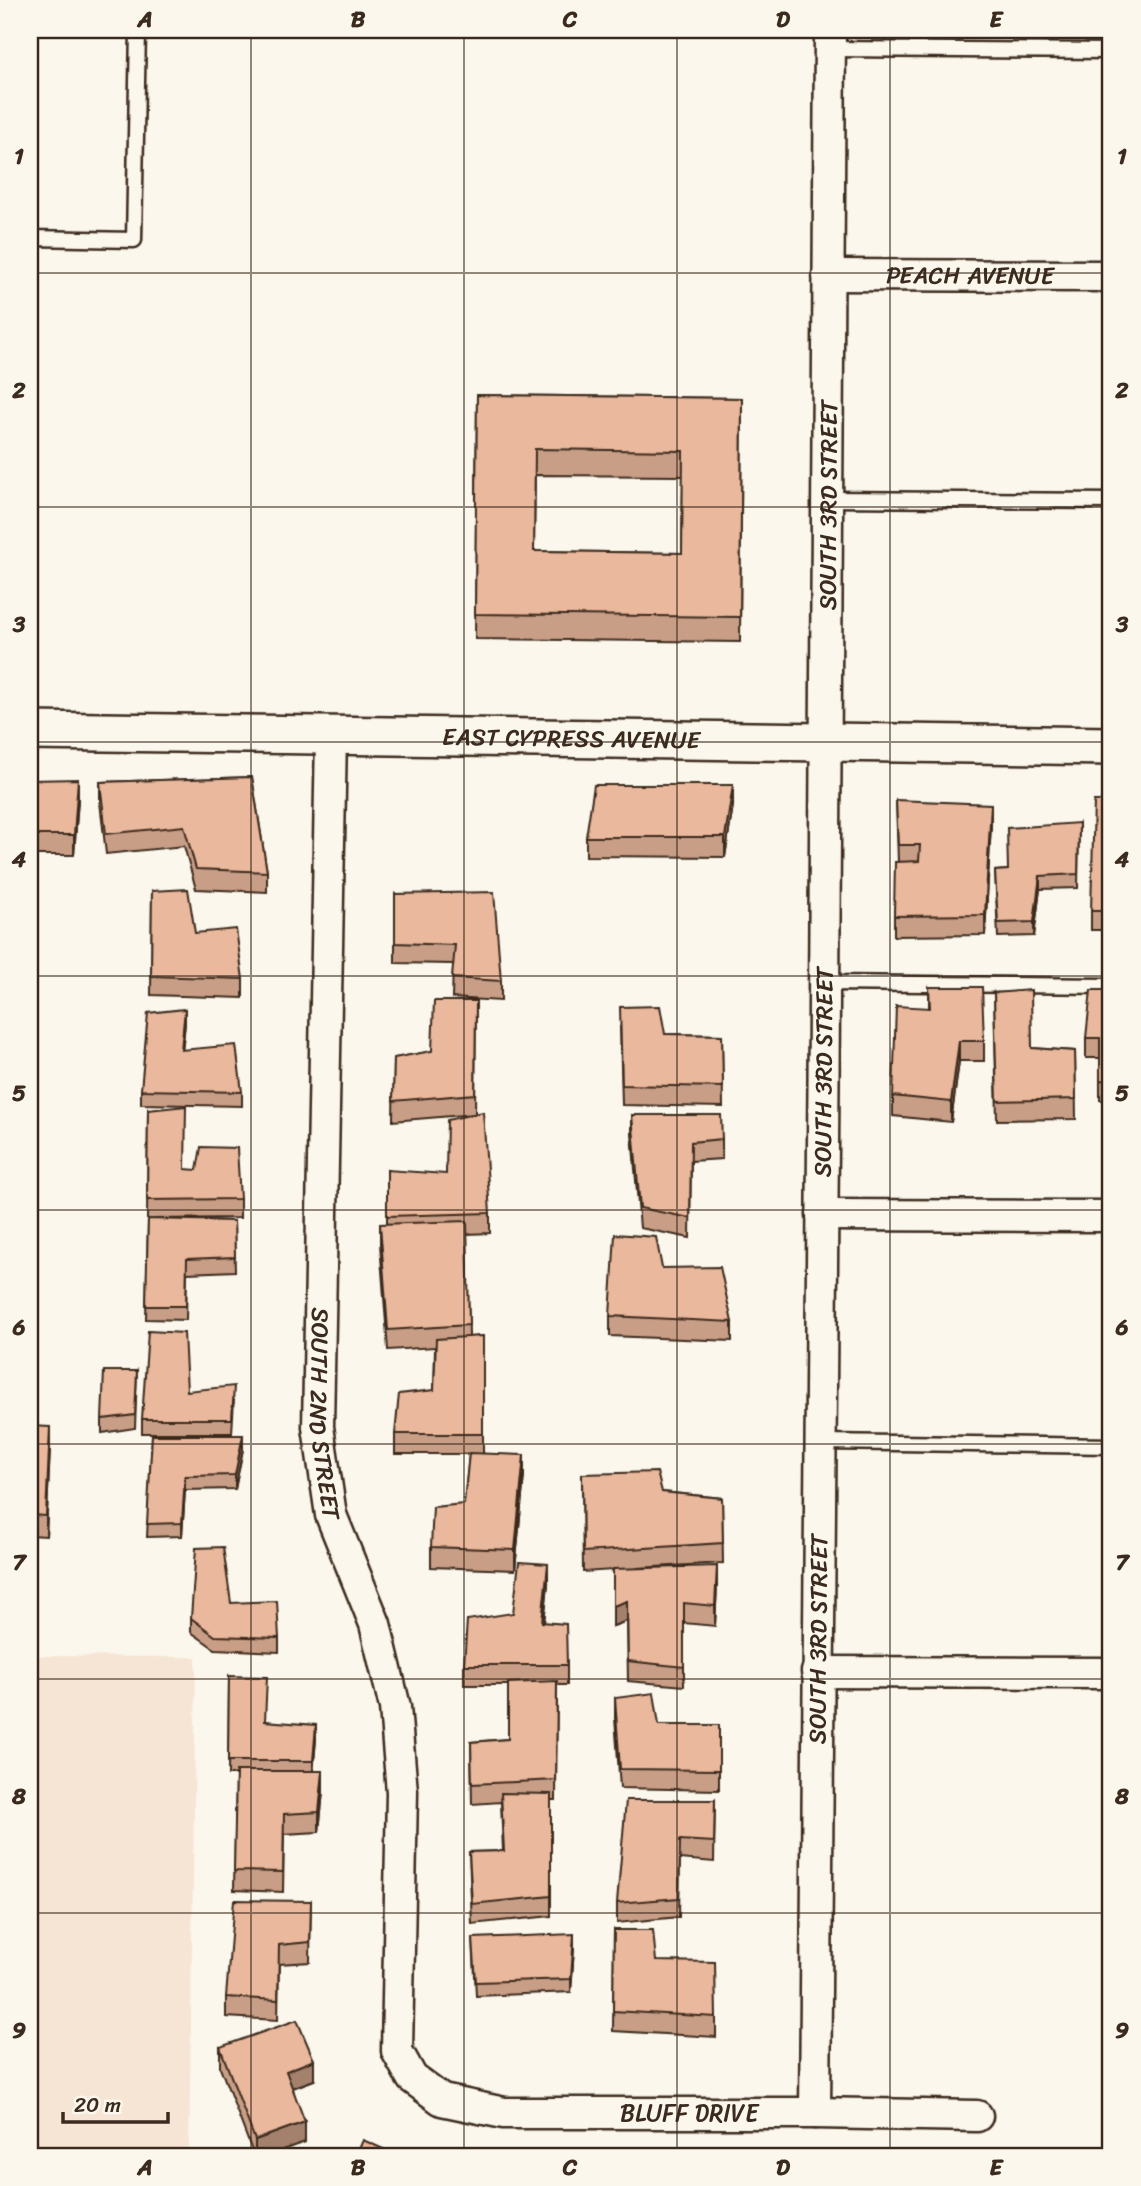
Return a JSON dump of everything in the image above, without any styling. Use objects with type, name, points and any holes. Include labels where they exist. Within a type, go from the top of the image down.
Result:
[{"type":"street","name":"SOUTH 3RD STREET","points":[[815,2113],[830,40]]},
{"type":"street","name":"PEACH AVENUE","points":[[828,275],[1111,276]]},
{"type":"street","name":"EAST CYPRESS AVENUE","points":[[30,732],[1111,747]]},
{"type":"street","name":"SOUTH 2ND STREET","points":[[331,735],[318,1427],[331,1515],[375,1624],[396,1707],[402,1792],[397,2050],[412,2078]]},
{"type":"street","points":[[822,1215],[1111,1216]]},
{"type":"street","points":[[817,1672],[1111,1673]]},
{"type":"street","name":"BLUFF DRIVE","points":[[412,2078],[442,2100],[504,2113],[977,2116]]},
{"type":"lane","points":[[30,238],[134,240],[138,30]]},
{"type":"lane","points":[[830,40],[1111,51]]},
{"type":"lane","points":[[828,499],[1111,501]]},
{"type":"lane","points":[[824,983],[1111,986]]},
{"type":"lane","points":[[821,1442],[1111,1446]]},
{"type":"shaded area","points":[[30,1656],[196,1657],[189,2156],[30,2156]]},
{"type":"building","points":[[477,395],[742,398],[740,617],[475,614]],"holes":[[[535,449],[683,451],[682,553],[534,551]]]},
{"type":"building","points":[[252,777],[267,872],[196,869],[184,826],[106,834],[100,782]]},
{"type":"building","points":[[78,779],[74,835],[30,835],[30,780]]},
{"type":"building","points":[[594,785],[733,785],[725,837],[586,837]]},
{"type":"building","points":[[896,800],[991,804],[985,915],[894,916],[895,862],[919,861],[920,845],[898,845]]},
{"type":"building","points":[[1094,801],[1111,801],[1111,911],[1091,911]]},
{"type":"building","points":[[1079,823],[1078,874],[1040,876],[1034,922],[998,923],[995,871],[1008,870],[1007,828]]},
{"type":"building","points":[[188,889],[195,933],[236,929],[243,979],[151,976],[152,891]]},
{"type":"building","points":[[494,892],[501,981],[452,978],[455,945],[395,943],[395,894]]},
{"type":"building","points":[[929,987],[982,987],[984,1041],[959,1041],[951,1102],[893,1096],[896,1006],[930,1008]]},
{"type":"building","points":[[1031,990],[1032,1048],[1075,1051],[1076,1099],[997,1101],[994,993]]},
{"type":"building","points":[[1091,990],[1111,990],[1111,1081],[1100,1080],[1100,1038],[1086,1038]]},
{"type":"building","points":[[434,1001],[476,1001],[475,1094],[393,1101],[394,1058],[432,1051]]},
{"type":"building","points":[[660,1006],[665,1034],[722,1035],[723,1087],[622,1085],[620,1007]]},
{"type":"building","points":[[185,1009],[181,1050],[236,1045],[242,1092],[141,1090],[148,1013]]},
{"type":"building","points":[[186,1106],[185,1169],[197,1170],[201,1147],[237,1148],[240,1199],[147,1200],[148,1110]]},
{"type":"building","points":[[483,1112],[490,1213],[387,1216],[387,1170],[446,1174],[447,1120]]},
{"type":"building","points":[[632,1115],[721,1115],[722,1139],[691,1142],[690,1218],[640,1208]]},
{"type":"building","points":[[148,1219],[234,1221],[235,1257],[187,1259],[186,1306],[146,1306]]},
{"type":"building","points":[[467,1221],[469,1325],[388,1330],[380,1224]]},
{"type":"building","points":[[615,1234],[656,1237],[662,1268],[720,1267],[732,1322],[610,1316]]},
{"type":"building","points":[[148,1331],[184,1333],[187,1391],[234,1386],[232,1419],[142,1419]]},
{"type":"building","points":[[483,1336],[483,1434],[395,1434],[399,1394],[434,1390],[436,1339]]},
{"type":"building","points":[[104,1371],[137,1371],[135,1415],[102,1419]]},
{"type":"building","points":[[30,1426],[50,1427],[46,1516],[30,1515]]},
{"type":"building","points":[[152,1435],[243,1435],[235,1475],[185,1476],[182,1523],[147,1524]]},
{"type":"building","points":[[469,1453],[524,1455],[515,1550],[431,1547],[433,1507],[464,1504]]},
{"type":"building","points":[[657,1472],[662,1492],[722,1498],[723,1543],[583,1552],[582,1474]]},
{"type":"building","points":[[223,1547],[231,1603],[277,1601],[279,1638],[215,1636],[191,1618],[196,1548]]},
{"type":"building","points":[[519,1562],[548,1564],[542,1622],[566,1624],[567,1665],[464,1665],[467,1620],[513,1613]]},
{"type":"building","points":[[717,1566],[715,1606],[684,1603],[684,1667],[628,1661],[627,1601],[613,1606],[613,1569]]},
{"type":"building","points":[[229,1676],[267,1677],[265,1721],[316,1725],[313,1761],[228,1761]]},
{"type":"building","points":[[557,1681],[556,1780],[472,1784],[471,1742],[508,1739],[508,1683]]},
{"type":"building","points":[[654,1693],[659,1725],[719,1725],[719,1770],[620,1769],[615,1698]]},
{"type":"building","points":[[236,1771],[323,1771],[319,1812],[284,1814],[283,1872],[234,1871]]},
{"type":"building","points":[[501,1793],[551,1794],[551,1896],[472,1904],[469,1852],[504,1851]]},
{"type":"building","points":[[626,1800],[715,1800],[714,1842],[680,1840],[679,1898],[617,1903]]},
{"type":"building","points":[[234,1900],[311,1901],[310,1942],[279,1945],[278,2000],[226,1997]]},
{"type":"building","points":[[614,1930],[653,1930],[656,1961],[715,1962],[716,2017],[613,2011]]},
{"type":"building","points":[[574,1934],[571,1979],[476,1982],[473,1938]]},
{"type":"building","points":[[297,2020],[314,2060],[286,2071],[305,2122],[255,2140],[220,2047]]},
{"type":"building","points":[[363,2140],[399,2156],[356,2156]]}]
